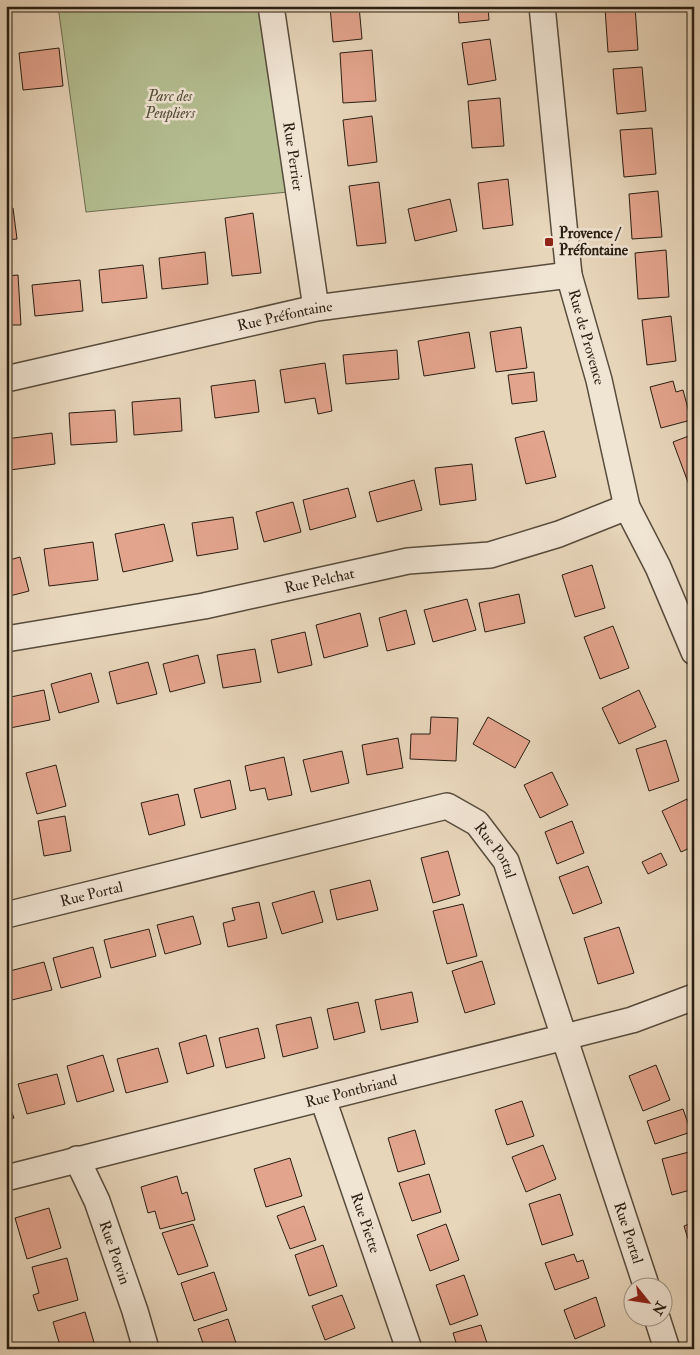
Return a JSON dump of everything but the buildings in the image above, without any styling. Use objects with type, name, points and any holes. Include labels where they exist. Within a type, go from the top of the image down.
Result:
[{"type":"street","name":"Rue Perrier","points":[[270,6],[316,308]]},
{"type":"street","name":"Rue de Provence","points":[[542,6],[569,275],[599,380],[627,507],[658,567],[694,652]]},
{"type":"street","name":"Rue Préfontaine","points":[[6,379],[316,308],[569,275]]},
{"type":"street","name":"Rue Pelchat","points":[[6,639],[204,606],[408,561],[490,554],[559,534],[627,507]]},
{"type":"street","name":"Rue Portal","points":[[6,915],[447,806],[477,823],[506,861],[644,1278]]},
{"type":"street","name":"Rue Pontbriand","points":[[6,1178],[565,1038],[632,1020],[694,996]]},
{"type":"street","name":"Rue Piette","points":[[323,1099],[409,1349]]},
{"type":"street","name":"Rue Potvin","points":[[77,1159],[97,1201],[135,1311],[146,1349]]},
{"type":"street","points":[[660,1328],[667,1349]]},
{"type":"green space","name":"Parc des Peupliers","points":[[58,6],[264,6],[288,192],[86,212]]},
{"type":"place","name":"Provence / Préfontaine","points":[[549,242]]}]
